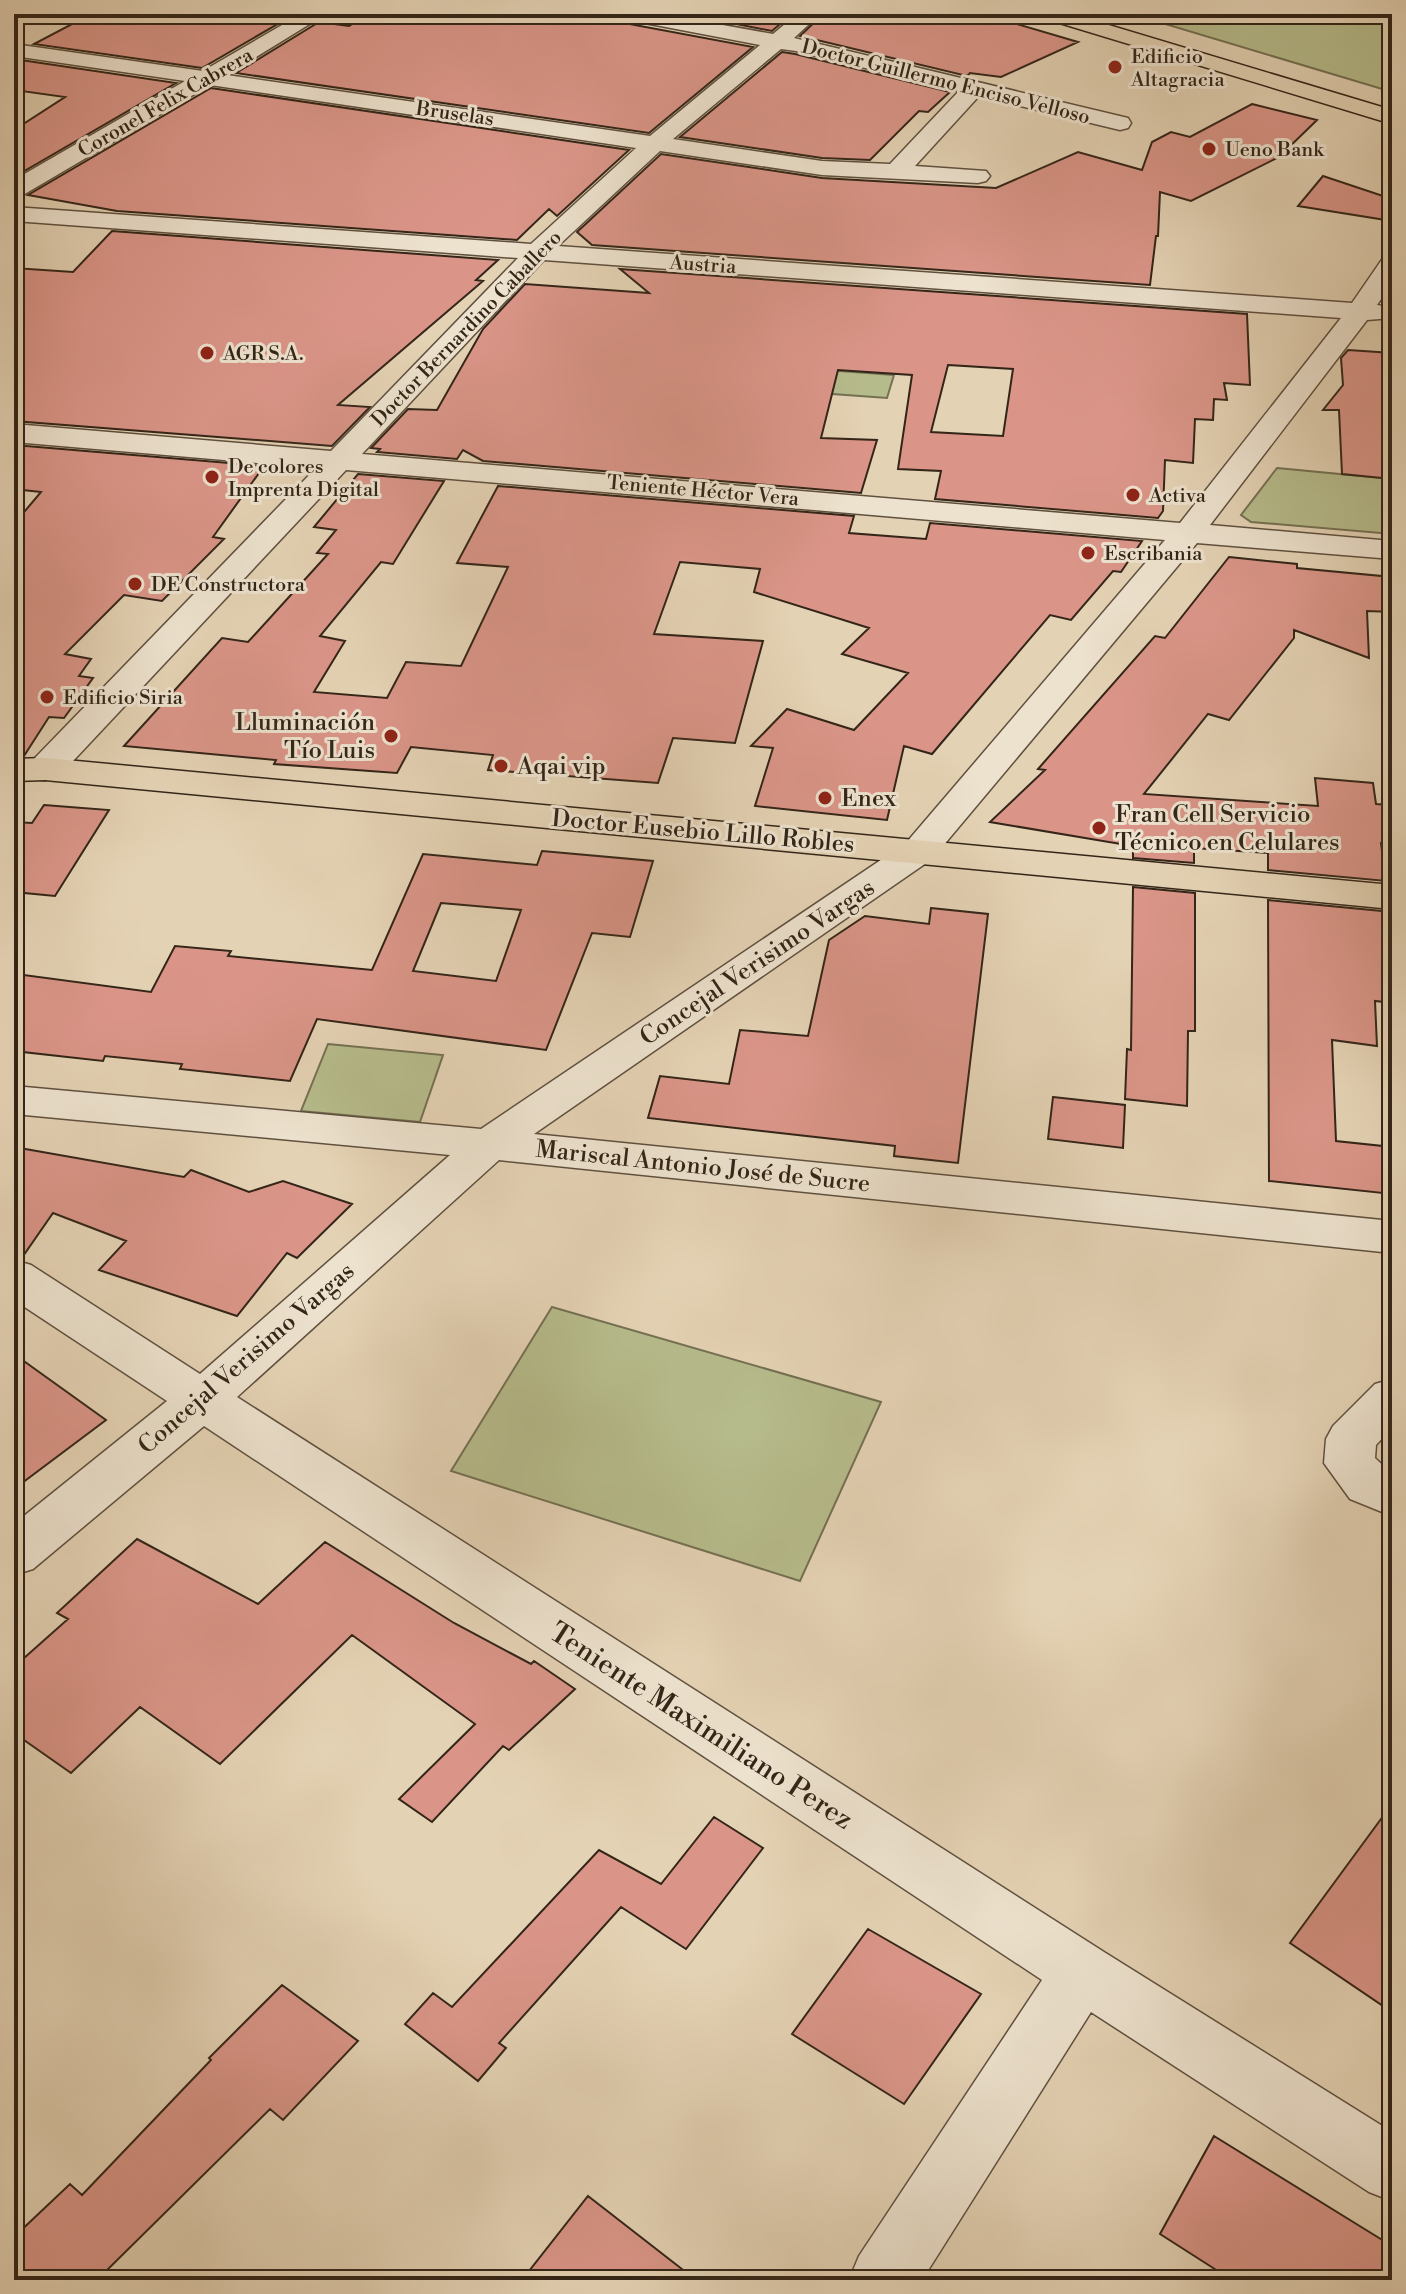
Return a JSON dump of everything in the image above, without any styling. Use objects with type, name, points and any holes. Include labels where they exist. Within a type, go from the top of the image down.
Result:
[{"type":"main road","points":[[1050,14],[1392,117]]},
{"type":"main road","points":[[1111,14],[1392,98]]},
{"type":"main road","name":"Doctor Eusebio Lillo Robles","points":[[23,771],[919,851],[1392,897]]},
{"type":"street","name":"Coronel Felix Cabrera","points":[[14,190],[316,14]]},
{"type":"street","name":"Doctor Guillermo Enciso Velloso","points":[[629,14],[777,41],[1120,123]]},
{"type":"street","name":"Doctor Bernardino Caballero","points":[[23,771],[339,460],[537,252],[655,143],[810,14]]},
{"type":"street","name":"Bruselas","points":[[14,50],[822,168],[978,176]]},
{"type":"street","points":[[897,171],[974,88]]},
{"type":"street","name":"Austria","points":[[14,214],[1392,314]]},
{"type":"street","name":"Concejal Verisimo Vargas","points":[[14,1554],[203,1399],[490,1144],[919,851],[1190,531],[1360,311],[1392,263]]},
{"type":"street","name":"Teniente Héctor Vera","points":[[14,433],[1392,550]]},
{"type":"street","name":"Mariscal Antonio José de Sucre","points":[[14,1100],[490,1144],[1392,1237]]},
{"type":"street","name":"Teniente Maximiliano Perez","points":[[14,1277],[1082,1972],[1392,2169]]},
{"type":"street","points":[[1392,1397],[1351,1439],[1349,1463],[1368,1485],[1392,1496]]},
{"type":"street","points":[[883,2280],[1082,1972]]},
{"type":"green space","points":[[1132,14],[1392,14],[1392,92]]},
{"type":"green space","points":[[799,368],[894,375],[887,398],[791,391]]},
{"type":"green space","points":[[1277,468],[1392,479],[1392,534],[1251,522],[1241,515]]},
{"type":"green space","points":[[328,1044],[443,1055],[420,1122],[301,1111]]},
{"type":"green space","points":[[552,1307],[881,1402],[800,1581],[451,1471]]},
{"type":"building","points":[[91,14],[178,24],[189,18],[215,22],[230,14],[288,18],[202,68],[34,44]]},
{"type":"building","points":[[369,14],[576,14],[753,47],[649,133],[236,73],[319,22],[349,26]]},
{"type":"building","points":[[732,14],[792,14],[772,31],[731,23]]},
{"type":"building","points":[[823,14],[983,14],[1078,42],[1001,77],[970,73],[967,76],[800,36]]},
{"type":"building","points":[[782,52],[950,92],[928,112],[919,111],[870,160],[822,158],[680,137]]},
{"type":"building","points":[[14,59],[176,83],[14,177],[14,130],[65,97],[14,90]]},
{"type":"building","points":[[211,88],[629,150],[557,216],[549,209],[517,240],[117,211],[28,195]]},
{"type":"building","points":[[1252,104],[1317,120],[1279,157],[1191,201],[1160,192],[1158,236],[1150,285],[592,245],[577,232],[661,154],[822,178],[996,188],[1078,152],[1142,170],[1152,142],[1171,132],[1190,137]]},
{"type":"building","points":[[1323,176],[1392,199],[1392,221],[1298,206]]},
{"type":"building","points":[[112,231],[498,260],[476,280],[483,281],[338,405],[370,407],[332,446],[14,421],[14,268],[73,272]]},
{"type":"building","points":[[620,269],[1247,314],[1250,385],[1224,383],[1227,400],[1214,399],[1213,420],[1195,419],[1193,463],[1165,460],[1163,511],[1158,518],[935,499],[941,471],[898,469],[912,375],[838,370],[821,438],[877,440],[861,493],[483,461],[463,450],[457,459],[377,452],[380,449],[371,448],[408,409],[437,410],[483,329],[525,284],[649,293]],"holes":[[[948,365],[1013,369],[1003,436],[931,432]]]},
{"type":"building","points":[[1348,350],[1392,353],[1392,479],[1342,474],[1339,410],[1323,410],[1343,385],[1341,358]]},
{"type":"building","points":[[14,445],[264,466],[213,537],[224,539],[162,601],[124,595],[65,654],[91,659],[79,676],[93,678],[64,718],[49,717],[24,756],[14,756],[14,524],[41,492],[14,489]]},
{"type":"building","points":[[358,474],[444,481],[393,564],[381,562],[320,636],[345,641],[314,692],[387,698],[406,662],[461,666],[508,567],[457,563],[498,486],[854,516],[849,533],[926,539],[930,523],[1142,541],[1121,572],[1113,571],[1071,620],[1050,615],[932,754],[904,746],[887,820],[755,806],[773,748],[751,746],[787,709],[854,730],[908,673],[842,654],[869,628],[754,592],[760,569],[680,562],[654,634],[763,641],[735,743],[673,738],[658,783],[488,770],[493,755],[411,747],[397,773],[274,764],[276,760],[124,746],[222,638],[248,642],[328,554],[317,553],[336,530],[314,527]]},
{"type":"building","points":[[1229,557],[1297,564],[1297,568],[1392,577],[1392,612],[1367,611],[1369,658],[1294,630],[1294,638],[1229,720],[1208,714],[1144,794],[1318,806],[1315,778],[1373,783],[1376,804],[1392,805],[1392,844],[1381,843],[1386,881],[1268,870],[1268,853],[1194,848],[1194,863],[1133,858],[1133,846],[990,822],[1045,770],[1038,769],[1155,636],[1165,638]]},
{"type":"building","points":[[44,805],[109,810],[55,896],[14,892],[14,822],[32,823]]},
{"type":"building","points":[[542,851],[653,861],[630,937],[592,933],[546,1050],[317,1019],[290,1081],[180,1069],[182,1064],[105,1056],[103,1061],[14,1051],[14,990],[24,975],[151,992],[175,946],[231,951],[228,956],[372,970],[423,854],[537,865]],"holes":[[[441,903],[521,910],[496,981],[413,971]]]},
{"type":"building","points":[[1133,887],[1195,893],[1195,1031],[1188,1031],[1187,1106],[1125,1099],[1127,1049],[1131,1050]]},
{"type":"building","points":[[1268,900],[1392,912],[1392,1003],[1375,1001],[1377,1046],[1332,1040],[1336,1141],[1392,1147],[1392,1194],[1269,1181]]},
{"type":"building","points":[[931,908],[988,914],[958,1163],[894,1156],[895,1146],[648,1118],[660,1076],[729,1084],[740,1030],[808,1036],[829,940],[865,916],[929,924]]},
{"type":"building","points":[[1053,1097],[1125,1105],[1123,1148],[1048,1139]]},
{"type":"building","points":[[14,1147],[184,1177],[191,1170],[249,1192],[283,1181],[352,1204],[297,1258],[287,1253],[237,1316],[99,1270],[126,1241],[53,1213],[21,1259],[14,1257]]},
{"type":"building","points":[[14,1354],[106,1420],[14,1489]]},
{"type":"building","points":[[137,1539],[258,1604],[325,1542],[454,1623],[531,1664],[534,1661],[575,1689],[509,1750],[503,1746],[432,1822],[399,1799],[475,1724],[352,1635],[220,1764],[140,1707],[71,1773],[14,1733],[14,1667],[68,1619],[57,1613]]},
{"type":"building","points":[[1392,1804],[1392,2012],[1290,1943]]},
{"type":"building","points":[[714,1817],[763,1848],[686,1949],[621,1907],[499,2043],[506,2048],[478,2081],[405,2024],[433,1993],[452,2007],[599,1850],[661,1884]]},
{"type":"building","points":[[868,1929],[981,1994],[904,2104],[792,2034]]},
{"type":"building","points":[[282,1985],[358,2041],[283,2120],[270,2109],[97,2280],[14,2280],[14,2237],[70,2184],[82,2195],[211,2060],[209,2058]]},
{"type":"building","points":[[1214,2136],[1392,2246],[1392,2280],[1232,2280],[1160,2234]]},
{"type":"building","points":[[588,2196],[696,2280],[522,2280]]},
{"type":"place","name":"Edificio Altagracia","points":[[1115,67]]},
{"type":"place","name":"Ueno Bank","points":[[1209,149]]},
{"type":"place","name":"AGR S.A.","points":[[207,353]]},
{"type":"place","name":"De colores Imprenta Digital","points":[[212,477]]},
{"type":"place","name":"Activa","points":[[1133,495]]},
{"type":"place","name":"Escribania","points":[[1088,553]]},
{"type":"place","name":"DE Constructora","points":[[135,584]]},
{"type":"place","name":"Edificio Siria","points":[[47,697]]},
{"type":"place","name":"Lluminación Tío Luis","points":[[391,736]]},
{"type":"place","name":"Aqai vip","points":[[501,766]]},
{"type":"place","name":"Enex","points":[[825,798]]},
{"type":"place","name":"Fran Cell Servicio Técnico en Celulares","points":[[1099,828]]}]
